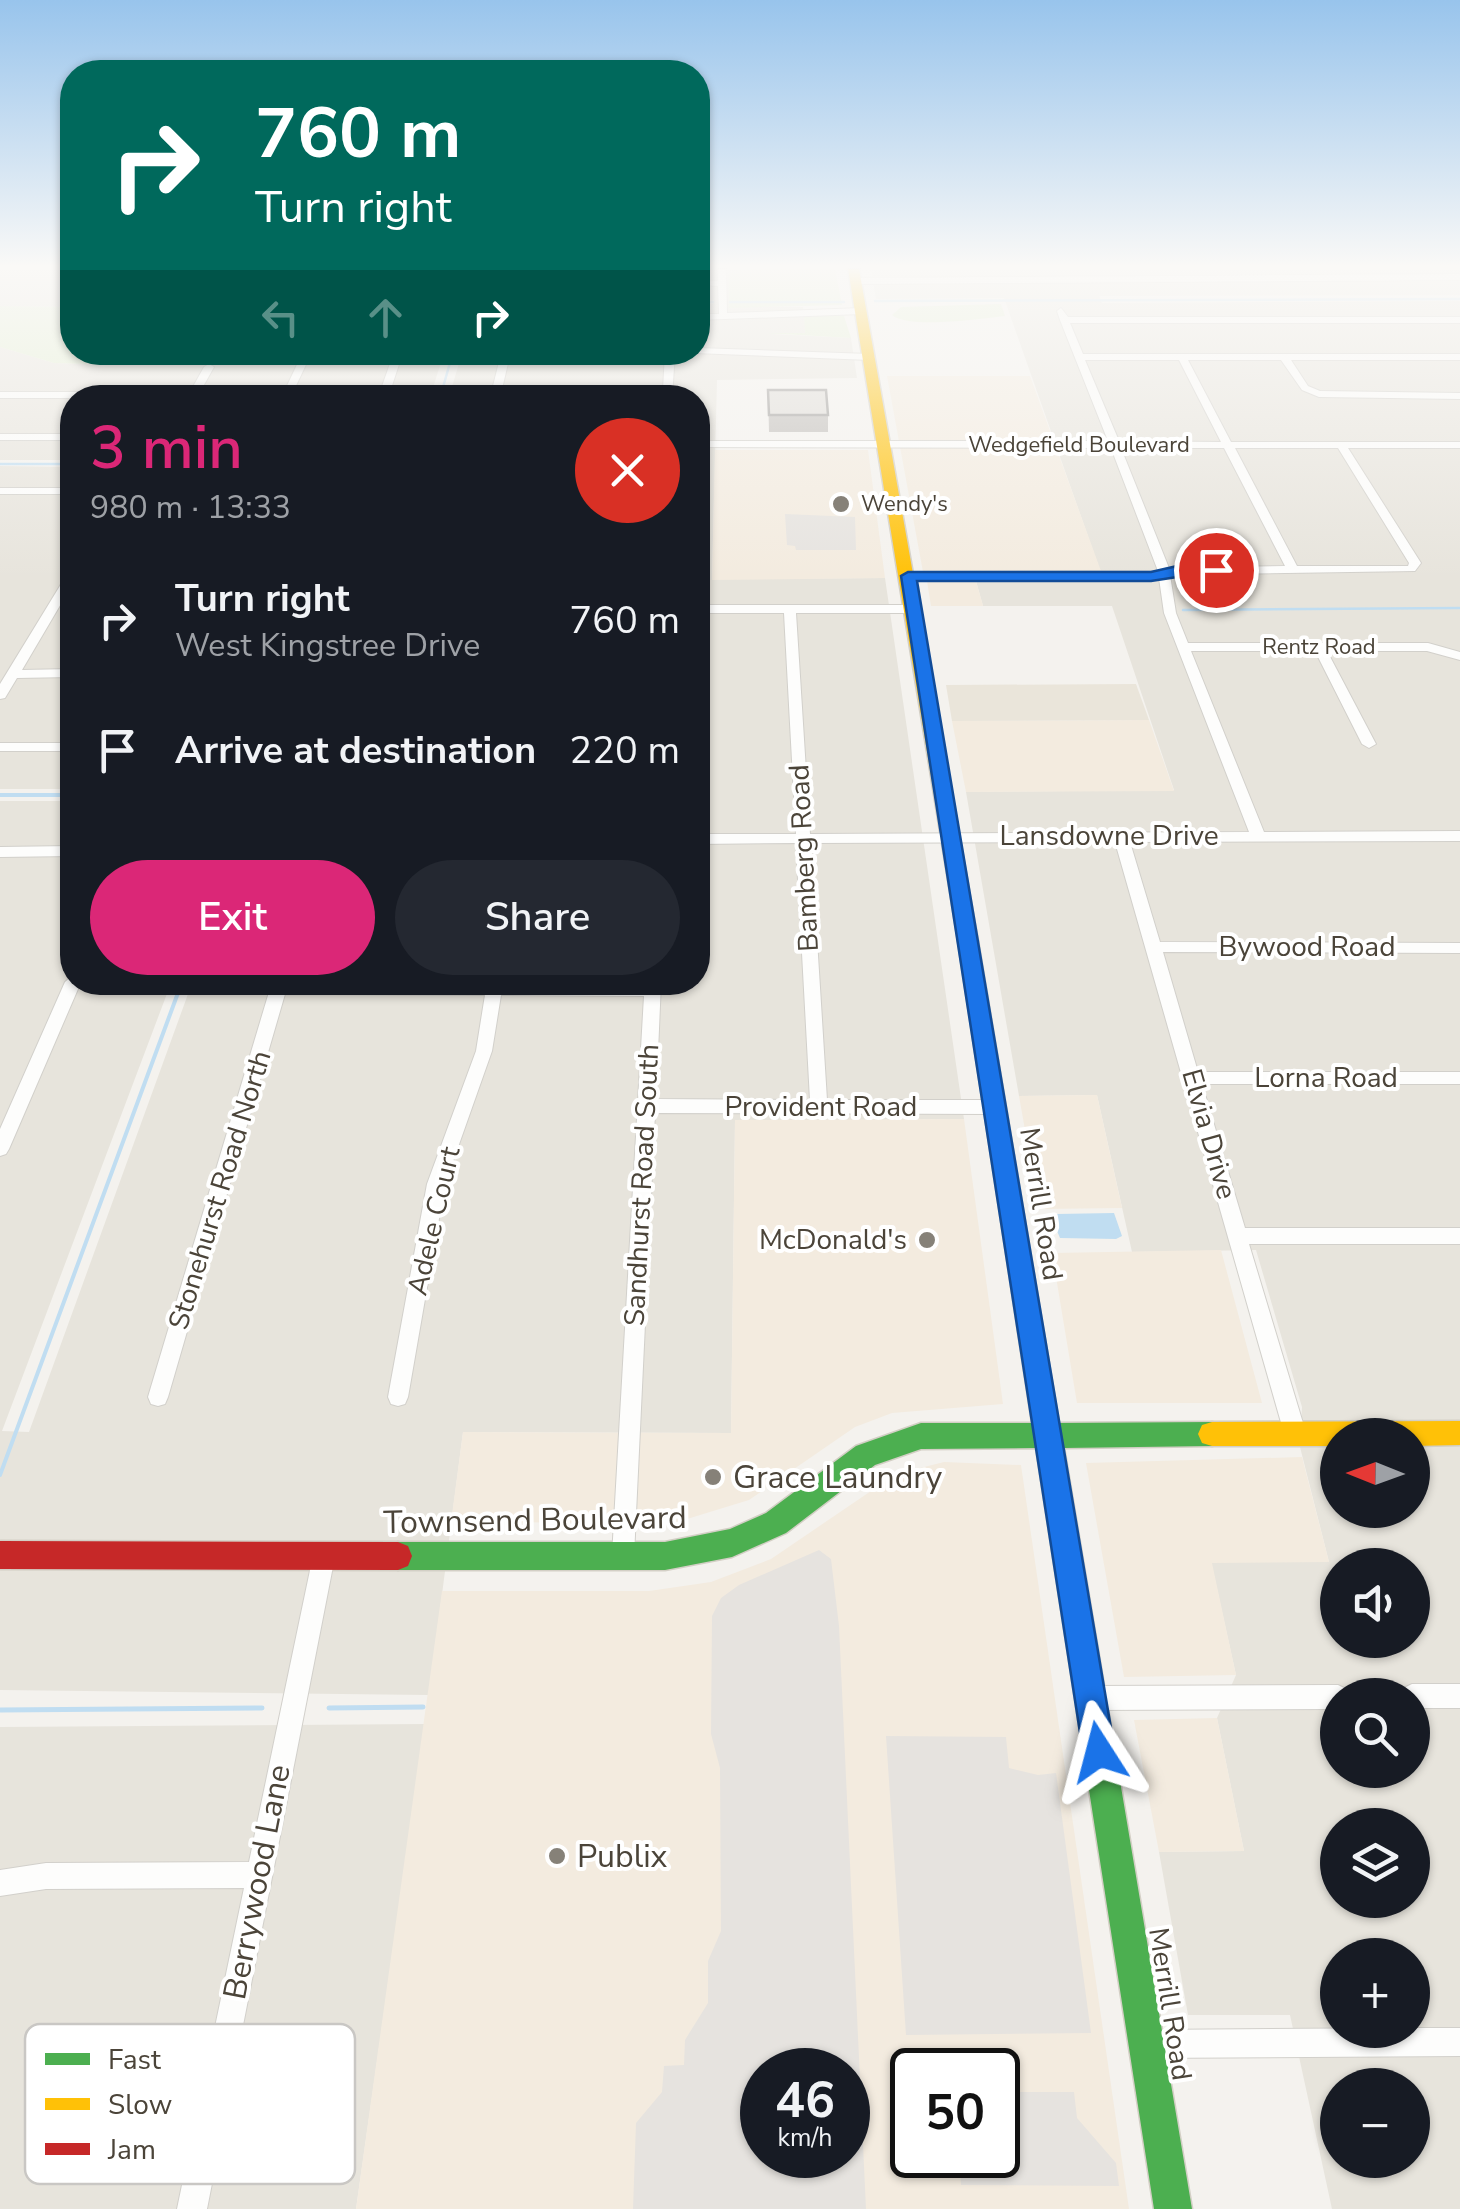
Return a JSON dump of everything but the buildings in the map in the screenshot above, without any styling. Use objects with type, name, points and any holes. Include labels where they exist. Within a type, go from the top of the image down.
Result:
[{"type":"main road","name":"Merrill Road","points":[[873,372],[996,1107],[1172,2209]]},
{"type":"main road","name":"Townsend Boulevard","points":[[0,1555],[692,1553],[732,1544],[776,1523],[866,1455],[921,1436],[1048,1432],[1460,1433]]},
{"type":"street","points":[[1085,372],[1164,574],[1170,612],[1258,836]]},
{"type":"street","points":[[1190,372],[1292,570]]},
{"type":"street","points":[[1295,372],[1310,392],[1460,396]]},
{"type":"street","points":[[0,394],[60,394]]},
{"type":"street","points":[[0,437],[60,437]]},
{"type":"street","name":"Wedgefield Boulevard","points":[[710,444],[1460,445]]},
{"type":"street","points":[[908,576],[1411,568],[1415,563],[1340,445]]},
{"type":"street","points":[[0,504],[5,490],[60,491]]},
{"type":"street","points":[[0,695],[60,596]]},
{"type":"street","points":[[710,609],[914,610]]},
{"type":"street","name":"Bamberg Road","points":[[790,609],[819,1107]]},
{"type":"street","points":[[1319,647],[1369,744]]},
{"type":"street","name":"Rentz Road","points":[[1184,648],[1428,647],[1456,654]]},
{"type":"street","points":[[14,674],[60,674]]},
{"type":"street","points":[[0,746],[60,747]]},
{"type":"street","name":"Elvia Drive","points":[[1121,836],[1295,1433]]},
{"type":"street","name":"Lansdowne Drive","points":[[710,839],[1460,836]]},
{"type":"street","points":[[0,852],[60,852]]},
{"type":"street","name":"Bywood Road","points":[[1154,947],[1460,948]]},
{"type":"street","points":[[0,1149],[68,995]]},
{"type":"street","name":"Stonehurst Road North","points":[[158,1397],[277,995]]},
{"type":"street","name":"Adele Court","points":[[398,1397],[436,1184],[484,1050],[493,995]]},
{"type":"street","name":"Sandhurst Road South","points":[[623,1556],[652,995]]},
{"type":"street","name":"Lorna Road","points":[[1192,1078],[1460,1078]]},
{"type":"street","name":"Provident Road","points":[[646,1106],[996,1107]]},
{"type":"street","points":[[1238,1236],[1460,1236]]},
{"type":"street","name":"Berrywood Lane","points":[[229,2024],[324,1556]]},
{"type":"street","points":[[1430,1696],[1460,1696]]},
{"type":"street","points":[[1091,1698],[1320,1697]]},
{"type":"street","points":[[0,1883],[46,1876],[258,1875]]},
{"type":"street","points":[[1147,2044],[1460,2042]]},
{"type":"street","name":"Berrywood Lane","points":[[192,2209],[197,2184]]},
{"type":"shaded area","points":[[0,372],[438,372],[434,385],[60,385],[60,460],[0,460]]},
{"type":"shaded area","points":[[456,372],[856,372],[857,378],[717,380],[712,579],[885,578],[964,1119],[735,1121],[731,1433],[463,1432],[429,1695],[0,1690],[0,801],[60,801],[60,995],[166,995],[2,1431],[29,1432],[188,995],[710,995],[710,385],[453,385]]},
{"type":"shaded area","points":[[1030,372],[1460,372],[1460,2209],[1332,2209],[1325,2178],[1430,2178],[1430,2068],[1320,2068],[1320,2154],[1290,2015],[1188,2015],[1159,1852],[1244,1851],[1217,1718],[1236,1675],[1211,1562],[1320,1562],[1320,1658],[1430,1658],[1430,1548],[1325,1548],[1320,1528],[1430,1528],[1430,1418],[1320,1418],[1320,1526],[1300,1447],[1302,1407],[1256,1250],[1132,1252],[1097,1095],[1019,1096],[966,792],[1174,790],[1112,606],[983,606],[976,581],[1103,579]]},
{"type":"shaded area","points":[[887,376],[1030,376],[1101,571],[923,572]]},
{"type":"shaded area","points":[[715,450],[868,450],[885,578],[712,580]]},
{"type":"shaded area","points":[[0,466],[60,467],[60,789],[0,789]]},
{"type":"shaded area","points":[[785,514],[855,517],[856,550],[796,550],[795,546],[787,545]]},
{"type":"shaded area","points":[[927,581],[976,581],[983,606],[931,606]]},
{"type":"shaded area","points":[[1136,684],[1149,720],[952,721],[946,685]]},
{"type":"shaded area","points":[[1149,720],[1174,791],[966,792],[952,721]]},
{"type":"shaded area","points":[[1097,1095],[1122,1208],[1039,1209],[1019,1096]]},
{"type":"shaded area","points":[[964,1119],[1003,1404],[892,1413],[855,1427],[749,1500],[674,1523],[451,1522],[463,1432],[731,1433],[735,1120]]},
{"type":"shaded area","points":[[1221,1250],[1262,1403],[1077,1403],[1052,1253]]},
{"type":"shaded area","points":[[1302,1457],[1325,1548],[1320,1548],[1320,1562],[1212,1563],[1236,1675],[1124,1677],[1086,1463]]},
{"type":"shaded area","points":[[944,1462],[1021,1465],[1129,2209],[356,2209],[442,1591],[649,1591],[711,1582],[771,1559],[896,1474]]},
{"type":"shaded area","points":[[819,1550],[831,1559],[839,1626],[859,2048],[740,2048],[740,2178],[865,2178],[866,2209],[633,2209],[636,2123],[662,2092],[664,2066],[684,2065],[685,2040],[708,2003],[708,1961],[721,1931],[720,1768],[711,1734],[712,1616],[721,1598],[739,1585]]},
{"type":"shaded area","points":[[1217,1718],[1244,1851],[1159,1852],[1134,1720]]},
{"type":"shaded area","points":[[425,1724],[356,2209],[0,2209],[0,1727]]},
{"type":"shaded area","points":[[886,1736],[1006,1737],[1009,1768],[1038,1775],[1056,1773],[1091,2033],[906,2035]]},
{"type":"shaded area","points":[[1020,2092],[1074,2092],[1077,2118],[1116,2163],[1119,2186],[961,2185],[961,2178],[1020,2178]]},
{"type":"water","points":[[1114,1213],[1122,1236],[1116,1239],[1060,1238],[1052,1219],[1056,1214]]},
{"type":"waterway","points":[[444,385],[447,372]]},
{"type":"waterway","points":[[0,464],[60,464]]},
{"type":"waterway","points":[[1183,610],[1460,608]]},
{"type":"waterway","points":[[0,795],[60,795]]},
{"type":"waterway","points":[[0,1475],[177,995]]},
{"type":"waterway","points":[[329,1708],[423,1707]]},
{"type":"waterway","points":[[0,1710],[262,1708]]},
{"type":"traffic: fast","points":[[968,941],[1173,2209]]},
{"type":"traffic: fast","points":[[398,1556],[665,1556],[732,1543],[776,1523],[866,1455],[921,1436],[1212,1434]]},
{"type":"traffic: slow","points":[[871,372],[968,941]]},
{"type":"traffic: slow","points":[[1212,1434],[1460,1433]]},
{"type":"traffic: jam","points":[[0,1555],[398,1556]]},
{"type":"place","name":"Wendy's","points":[[841,504]]},
{"type":"place","name":"McDonald's","points":[[927,1240]]},
{"type":"place","name":"Grace Laundry","points":[[713,1477]]},
{"type":"place","name":"Publix","points":[[557,1856]]},
{"type":"route","points":[[1099,1752],[908,576],[1151,576],[1177,570],[1216,570]]}]
